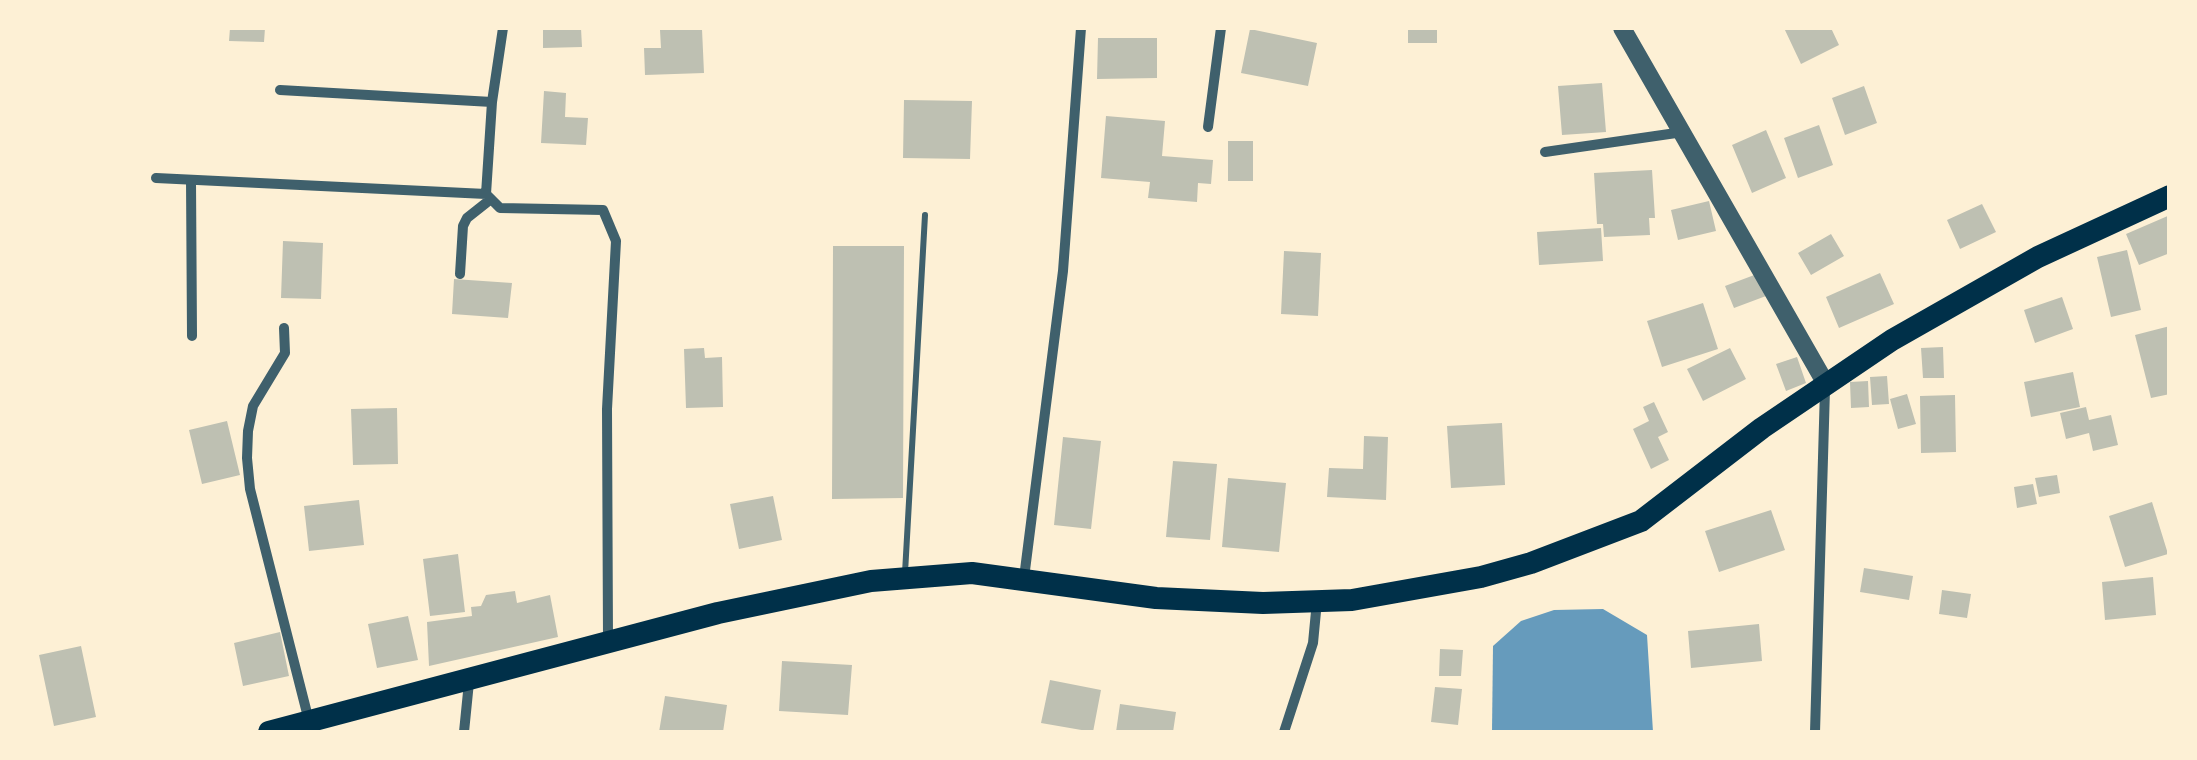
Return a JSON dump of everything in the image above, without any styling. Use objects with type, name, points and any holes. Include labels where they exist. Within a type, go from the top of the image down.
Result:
[{"type":"highway","points":[[269,732],[736,609],[872,581],[972,574],[1156,598],[1263,603],[1352,600],[1481,577],[1531,563],[1641,521],[1762,428],[1892,340],[2038,257],[2170,196]]},
{"type":"street","points":[[460,274],[463,226],[488,197],[492,102],[503,28]]},
{"type":"street","points":[[1024,579],[1062,270],[1081,28]]},
{"type":"street","points":[[1208,127],[1221,28]]},
{"type":"street","points":[[1622,28],[1826,384],[1815,732]]},
{"type":"street","points":[[280,90],[492,102]]},
{"type":"street","points":[[1545,152],[1683,132]]},
{"type":"street","points":[[156,178],[488,197],[500,208],[602,210],[616,241],[607,409],[608,642]]},
{"type":"street","points":[[191,180],[192,336]]},
{"type":"street","points":[[284,328],[284,353],[254,406],[247,458],[250,489],[309,722]]},
{"type":"street","points":[[1284,732],[1313,644],[1318,600]]},
{"type":"street","points":[[464,732],[469,680]]},
{"type":"lane","points":[[904,579],[925,215]]},
{"type":"water","points":[[1603,609],[1647,635],[1653,732],[1492,732],[1493,646],[1521,621],[1554,610]]},
{"type":"building","points":[[230,28],[265,28],[264,42],[229,41]]},
{"type":"building","points":[[543,28],[581,28],[582,47],[543,48]]},
{"type":"building","points":[[1408,28],[1437,28],[1437,43],[1408,43]]},
{"type":"building","points":[[1784,28],[1831,28],[1839,45],[1801,64]]},
{"type":"building","points":[[702,29],[704,73],[645,75],[644,48],[661,48],[660,30]]},
{"type":"building","points":[[1250,29],[1317,43],[1308,86],[1241,73]]},
{"type":"building","points":[[1098,38],[1157,38],[1157,78],[1097,79]]},
{"type":"building","points":[[1602,83],[1606,132],[1562,135],[1558,86]]},
{"type":"building","points":[[1864,86],[1877,123],[1845,135],[1832,98]]},
{"type":"building","points":[[544,91],[566,93],[565,117],[588,118],[586,145],[541,143]]},
{"type":"building","points":[[904,100],[972,101],[970,159],[903,158]]},
{"type":"building","points":[[1106,116],[1165,121],[1162,156],[1213,160],[1211,184],[1198,183],[1197,202],[1148,198],[1150,182],[1101,178]]},
{"type":"building","points":[[1819,125],[1833,165],[1798,178],[1784,138]]},
{"type":"building","points":[[1766,130],[1786,178],[1752,193],[1732,145]]},
{"type":"building","points":[[1228,141],[1253,141],[1253,181],[1228,181]]},
{"type":"building","points":[[1652,170],[1655,218],[1649,218],[1650,235],[1604,237],[1603,224],[1597,224],[1594,173]]},
{"type":"building","points":[[1709,201],[1716,231],[1678,240],[1671,210]]},
{"type":"building","points":[[1982,204],[1996,232],[1960,249],[1947,220]]},
{"type":"building","points":[[2170,215],[2170,253],[2139,265],[2126,234]]},
{"type":"building","points":[[1601,228],[1603,261],[1539,265],[1537,232]]},
{"type":"building","points":[[1831,234],[1844,256],[1811,275],[1798,253]]},
{"type":"building","points":[[283,241],[323,243],[321,299],[281,298]]},
{"type":"building","points":[[833,246],[904,246],[903,498],[832,499]]},
{"type":"building","points":[[2127,250],[2141,310],[2111,317],[2097,257]]},
{"type":"building","points":[[1284,251],[1321,253],[1318,316],[1281,314]]},
{"type":"building","points":[[1880,273],[1894,304],[1839,328],[1826,297]]},
{"type":"building","points":[[1757,274],[1766,296],[1734,308],[1725,286]]},
{"type":"building","points":[[454,279],[512,283],[508,318],[452,314]]},
{"type":"building","points":[[2062,297],[2073,329],[2035,343],[2024,310]]},
{"type":"building","points":[[1703,303],[1718,349],[1662,367],[1647,321]]},
{"type":"building","points":[[2170,326],[2170,394],[2151,398],[2135,335]]},
{"type":"building","points":[[1943,347],[1944,378],[1923,378],[1921,348]]},
{"type":"building","points":[[704,348],[705,358],[722,357],[723,407],[686,408],[684,349]]},
{"type":"building","points":[[1730,348],[1746,379],[1703,401],[1687,369]]},
{"type":"building","points":[[1797,357],[1806,383],[1786,391],[1776,364]]},
{"type":"building","points":[[2073,372],[2080,407],[2031,417],[2024,382]]},
{"type":"building","points":[[1887,376],[1889,404],[1872,405],[1870,377]]},
{"type":"building","points":[[1868,381],[1869,407],[1851,408],[1850,382]]},
{"type":"building","points":[[1907,394],[1916,424],[1898,429],[1890,399]]},
{"type":"building","points":[[1955,395],[1956,452],[1921,453],[1920,396]]},
{"type":"building","points":[[1654,402],[1668,432],[1658,437],[1669,460],[1651,469],[1633,429],[1649,421],[1643,407]]},
{"type":"building","points":[[2086,407],[2089,420],[2111,415],[2118,445],[2093,451],[2089,433],[2066,439],[2060,413]]},
{"type":"building","points":[[397,408],[398,464],[353,465],[351,409]]},
{"type":"building","points":[[227,421],[240,475],[202,484],[189,430]]},
{"type":"building","points":[[1502,423],[1505,485],[1451,488],[1447,426]]},
{"type":"building","points":[[1364,436],[1388,437],[1386,500],[1327,497],[1329,468],[1363,469]]},
{"type":"building","points":[[1063,437],[1101,441],[1091,529],[1054,525]]},
{"type":"building","points":[[1173,461],[1217,464],[1210,540],[1166,537]]},
{"type":"building","points":[[2057,475],[2060,493],[2039,497],[2035,478]]},
{"type":"building","points":[[1228,478],[1286,483],[1279,552],[1222,547]]},
{"type":"building","points":[[2033,484],[2037,504],[2017,508],[2014,487]]},
{"type":"building","points":[[773,496],[782,540],[739,549],[730,504]]},
{"type":"building","points":[[359,500],[364,545],[309,551],[304,506]]},
{"type":"building","points":[[2152,502],[2168,554],[2125,567],[2109,516]]},
{"type":"building","points":[[1771,510],[1785,550],[1719,572],[1705,531]]},
{"type":"building","points":[[458,554],[465,612],[430,616],[423,559]]},
{"type":"building","points":[[1864,568],[1913,576],[1909,600],[1860,592]]},
{"type":"building","points":[[2153,577],[2156,615],[2105,620],[2102,582]]},
{"type":"building","points":[[1942,590],[1971,594],[1967,618],[1939,614]]},
{"type":"building","points":[[515,591],[517,603],[550,595],[558,637],[429,666],[427,622],[472,616],[471,607],[481,606],[486,595]]},
{"type":"building","points":[[408,616],[418,660],[377,668],[368,624]]},
{"type":"building","points":[[1759,624],[1762,661],[1691,668],[1688,631]]},
{"type":"building","points":[[280,632],[289,676],[243,686],[234,643]]},
{"type":"building","points":[[81,646],[96,717],[54,726],[39,655]]},
{"type":"building","points":[[1440,649],[1463,650],[1461,676],[1439,676]]},
{"type":"building","points":[[782,661],[852,665],[848,715],[779,711]]},
{"type":"building","points":[[1050,680],[1101,690],[1093,732],[1041,723]]},
{"type":"building","points":[[1435,687],[1462,689],[1458,725],[1431,722]]},
{"type":"building","points":[[665,696],[727,705],[723,732],[659,732]]},
{"type":"building","points":[[1120,704],[1176,712],[1173,732],[1116,732]]}]
